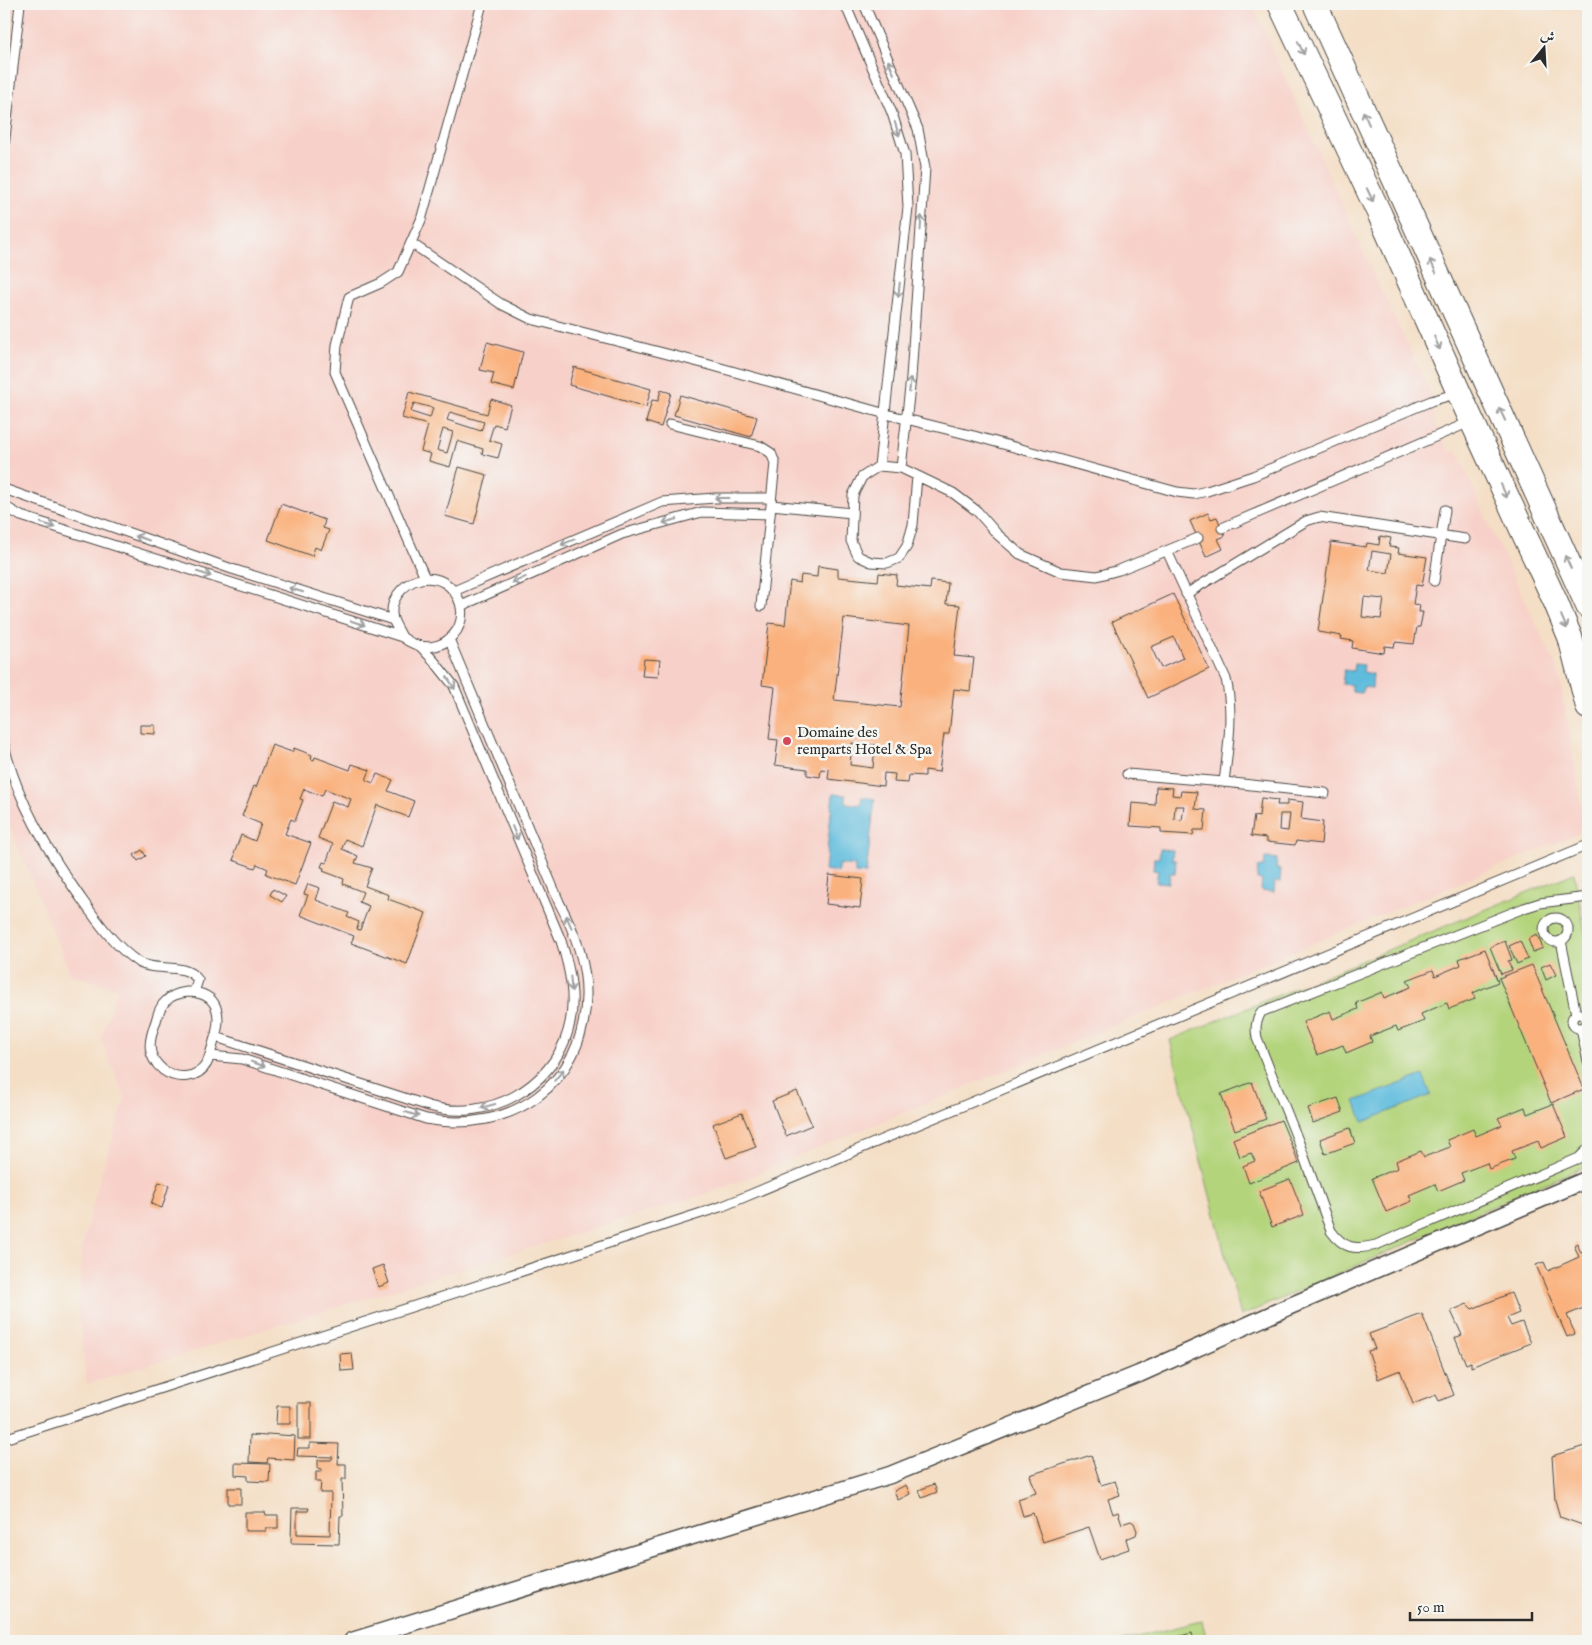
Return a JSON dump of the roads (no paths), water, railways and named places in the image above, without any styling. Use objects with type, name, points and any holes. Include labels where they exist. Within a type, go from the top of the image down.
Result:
[{"type":"street","points":[[1280,4],[1380,215],[1556,604],[1581,649],[1587,694]]},
{"type":"street","points":[[1315,4],[1588,606]]},
{"type":"street","points":[[352,1641],[890,1475],[1139,1374],[1290,1306],[1588,1179]]},
{"type":"lane","points":[[4,147],[20,4]]},
{"type":"lane","points":[[425,578],[335,372],[337,345],[349,296],[381,283],[398,272],[421,220],[482,4]]},
{"type":"lane","points":[[879,466],[908,207],[905,154],[892,113],[846,7],[864,4],[918,129],[925,168],[911,378],[901,468]]},
{"type":"lane","points":[[411,243],[501,304],[531,319],[710,365],[1177,492],[1194,494],[1213,490],[1253,476],[1431,401],[1459,393]]},
{"type":"lane","points":[[1222,528],[1473,421]]},
{"type":"lane","points":[[670,424],[760,446],[770,453],[775,463],[761,606]]},
{"type":"lane","points":[[917,476],[913,525],[907,546],[899,558],[887,563],[871,562],[858,556],[851,541],[853,495],[862,477],[879,466],[901,468],[953,493],[977,512],[997,534],[1020,554],[1062,572],[1098,576],[1198,538]]},
{"type":"lane","points":[[4,490],[232,569],[393,620]]},
{"type":"lane","points":[[454,591],[662,502],[715,498],[771,506],[852,513]]},
{"type":"lane","points":[[4,506],[21,516],[402,636]]},
{"type":"lane","points":[[461,606],[622,534],[702,512],[771,506]]},
{"type":"lane","points":[[1434,581],[1446,510]]},
{"type":"lane","points":[[1186,594],[1306,521],[1319,517],[1465,539]]},
{"type":"lane","points":[[1167,551],[1226,679],[1230,695],[1230,722],[1224,782]]},
{"type":"lane","points":[[229,582],[232,569]]},
{"type":"lane","points":[[425,578],[436,579],[454,591],[461,606],[460,625],[449,640],[435,646],[420,646],[410,643],[402,636],[393,620],[392,610],[394,600],[406,585],[415,580],[425,578]]},
{"type":"lane","points":[[210,1056],[242,1059],[426,1119],[457,1123],[482,1121],[505,1115],[526,1105],[547,1089],[564,1069],[576,1047],[585,1013],[586,995],[575,936],[449,640]]},
{"type":"lane","points":[[216,1037],[439,1109],[458,1111],[475,1110],[506,1100],[533,1085],[547,1071],[559,1054],[569,1029],[572,997],[569,967],[561,941],[454,686],[420,646]]},
{"type":"lane","points":[[4,745],[12,774],[25,807],[66,878],[95,918],[118,945],[140,963],[152,967],[183,970],[193,973],[198,980],[194,992]]},
{"type":"lane","points":[[1127,774],[1325,793]]},
{"type":"lane","points":[[4,1439],[723,1206],[1588,845]]},
{"type":"lane","points":[[1588,897],[1540,903],[1524,908],[1261,1012],[1256,1020],[1255,1028],[1257,1038],[1299,1143],[1330,1231],[1337,1240],[1349,1247],[1360,1248],[1376,1245],[1579,1158],[1588,1149]]},
{"type":"lane","points":[[546,906],[559,902]]},
{"type":"lane","points":[[1561,941],[1576,1014]]},
{"type":"lane","points":[[194,992],[210,999],[219,1014],[216,1037],[206,1064],[198,1073],[186,1077],[179,1077],[164,1071],[159,1066],[154,1059],[149,1040],[160,1009],[166,1001],[180,993],[194,992]]},
{"type":"lane","points":[[1576,1014],[1580,1014],[1587,1019],[1581,1029]]},
{"type":"lane","points":[[1576,1014],[1573,1016],[1571,1024],[1581,1029]]},
{"type":"lane","points":[[1581,1029],[1588,1061]]},
{"type":"lane","points":[[344,1092],[348,1080]]},
{"type":"water","points":[[1354,664],[1364,665],[1363,672],[1373,674],[1372,688],[1363,687],[1362,693],[1352,692],[1352,685],[1342,684],[1344,670],[1353,671]]},
{"type":"water","points":[[833,794],[846,795],[846,803],[861,805],[862,797],[875,799],[866,874],[855,873],[855,866],[839,864],[837,872],[825,870]]},
{"type":"water","points":[[1160,849],[1173,850],[1172,860],[1176,860],[1175,873],[1170,873],[1169,883],[1156,882],[1158,871],[1153,870],[1154,858],[1159,858]]},
{"type":"water","points":[[1265,858],[1277,859],[1276,869],[1281,869],[1280,882],[1275,882],[1274,892],[1261,891],[1262,880],[1257,879],[1258,867],[1264,867]]},
{"type":"water","points":[[1423,1075],[1431,1095],[1363,1122],[1355,1101]]},
{"type":"place","name":"Domaine des remparts Hotel & Spa","points":[[787,741]]}]
